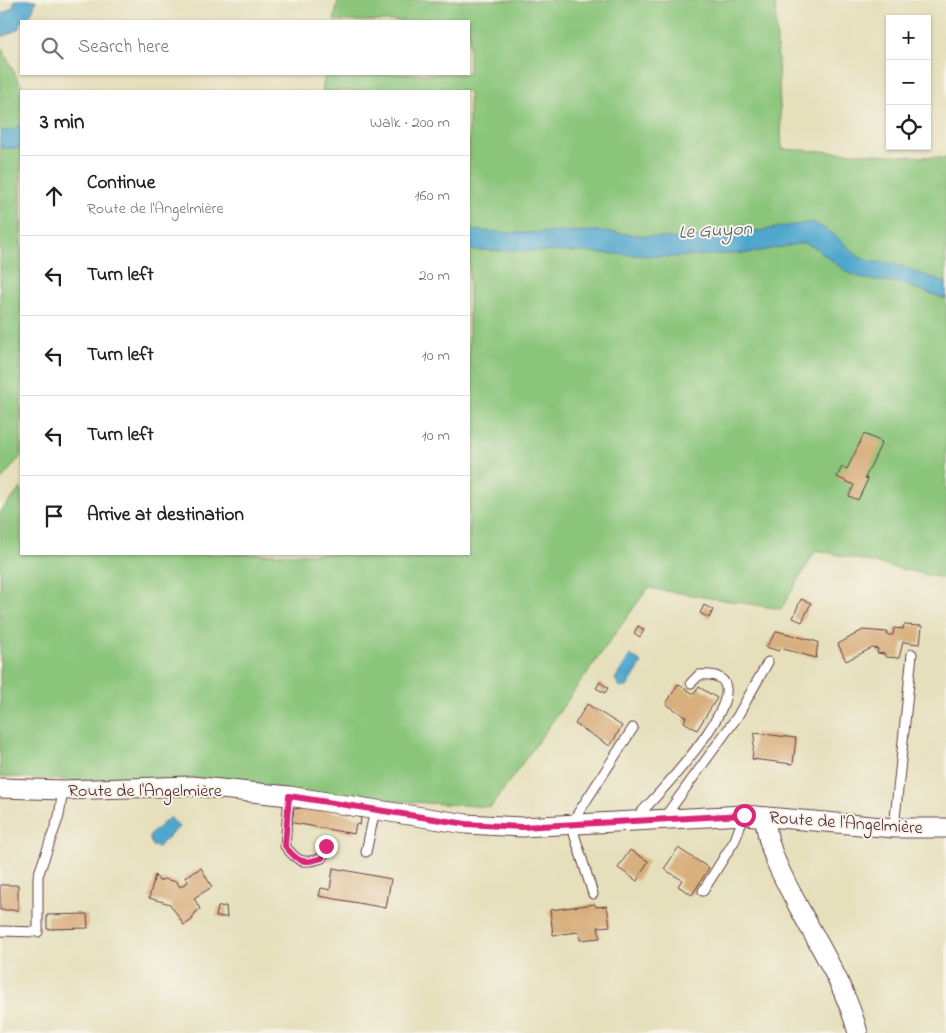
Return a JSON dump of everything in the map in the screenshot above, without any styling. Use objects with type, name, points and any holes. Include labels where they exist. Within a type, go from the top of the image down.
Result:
[{"type":"street","name":"Route de l'Angelmière","points":[[0,788],[63,790],[192,786],[289,796],[466,824],[522,827],[744,815],[894,828],[946,828]]},
{"type":"street","points":[[765,816],[775,863],[842,992],[858,1033]]},
{"type":"lane","points":[[894,828],[912,654]]},
{"type":"lane","points":[[664,819],[737,717],[768,662]]},
{"type":"lane","points":[[633,821],[688,759],[720,716],[726,692],[721,679],[712,674],[699,675],[691,683]]},
{"type":"lane","points":[[592,894],[571,824],[633,728]]},
{"type":"lane","points":[[0,932],[38,932],[38,876],[59,816],[63,790]]},
{"type":"lane","points":[[289,796],[285,846],[296,860],[310,862],[322,858],[326,846]]},
{"type":"lane","points":[[366,852],[375,810]]},
{"type":"lane","points":[[703,891],[734,840],[744,815]]},
{"type":"green space","points":[[338,0],[775,0],[782,149],[946,158],[946,579],[816,550],[781,609],[648,588],[491,807],[0,776],[0,512],[20,489],[20,555],[470,555],[470,90],[322,90],[325,75],[470,75],[470,20],[334,20]]},
{"type":"green space","points":[[0,45],[23,90],[20,90],[20,457],[0,481]]},
{"type":"water","points":[[15,0],[36,0],[33,10],[27,20],[20,20],[20,28],[0,38],[0,15],[13,7]]},
{"type":"water","points":[[20,125],[20,148],[0,148],[0,131],[12,130]]},
{"type":"water","points":[[812,222],[832,233],[859,257],[869,261],[895,264],[946,283],[946,299],[900,283],[864,279],[847,272],[814,247],[804,243],[749,253],[671,257],[580,252],[470,250],[470,230],[512,233],[596,231],[682,239],[733,235]]},
{"type":"water","points":[[630,655],[642,663],[627,687],[620,687],[615,679]]},
{"type":"water","points":[[170,817],[179,827],[158,847],[152,846],[149,836]]},
{"type":"building","points":[[864,434],[882,442],[865,478],[868,479],[858,500],[849,496],[854,485],[837,477],[842,467],[847,469]]},
{"type":"building","points":[[801,599],[811,603],[802,622],[793,618]]},
{"type":"building","points":[[704,605],[713,610],[709,618],[700,613]]},
{"type":"building","points":[[904,625],[922,626],[920,644],[903,642],[899,658],[885,657],[885,654],[877,653],[878,649],[872,648],[846,661],[838,644],[863,630],[887,632],[887,635],[893,635],[894,628],[903,629]]},
{"type":"building","points":[[638,626],[644,630],[640,637],[634,633]]},
{"type":"building","points":[[777,631],[818,642],[816,658],[780,648],[779,651],[766,647]]},
{"type":"building","points":[[600,682],[608,688],[605,693],[596,688]]},
{"type":"building","points":[[678,684],[694,694],[699,687],[717,698],[697,730],[684,722],[686,717],[666,704]]},
{"type":"building","points":[[587,704],[622,726],[610,746],[575,724]]},
{"type":"building","points":[[755,733],[796,738],[793,764],[752,759]]},
{"type":"building","points":[[303,806],[361,818],[360,825],[356,824],[354,834],[294,823],[292,820],[294,809],[302,808]]},
{"type":"building","points":[[678,848],[709,868],[692,895],[678,886],[682,880],[664,869]]},
{"type":"building","points":[[630,850],[648,861],[637,881],[618,868]]},
{"type":"building","points":[[201,868],[212,887],[194,898],[200,909],[195,913],[192,920],[184,925],[170,904],[149,898],[155,875],[159,881],[164,879],[177,882],[180,887],[188,882],[185,877]]},
{"type":"building","points":[[333,868],[391,879],[386,908],[319,896],[321,888],[330,890]]},
{"type":"building","points":[[0,885],[18,885],[18,910],[0,910]]},
{"type":"building","points":[[595,904],[596,907],[607,906],[610,926],[598,927],[600,938],[580,940],[579,932],[553,935],[550,910]]},
{"type":"building","points":[[226,906],[227,917],[216,917],[218,907]]},
{"type":"building","points":[[87,914],[88,928],[47,929],[47,915]]},
{"type":"route","points":[[326,846],[322,858],[310,862],[296,860],[285,846],[289,796],[466,824],[522,827],[744,815]]},
{"type":"water label","name":"Le Guyon","points":[[715,229]]}]
